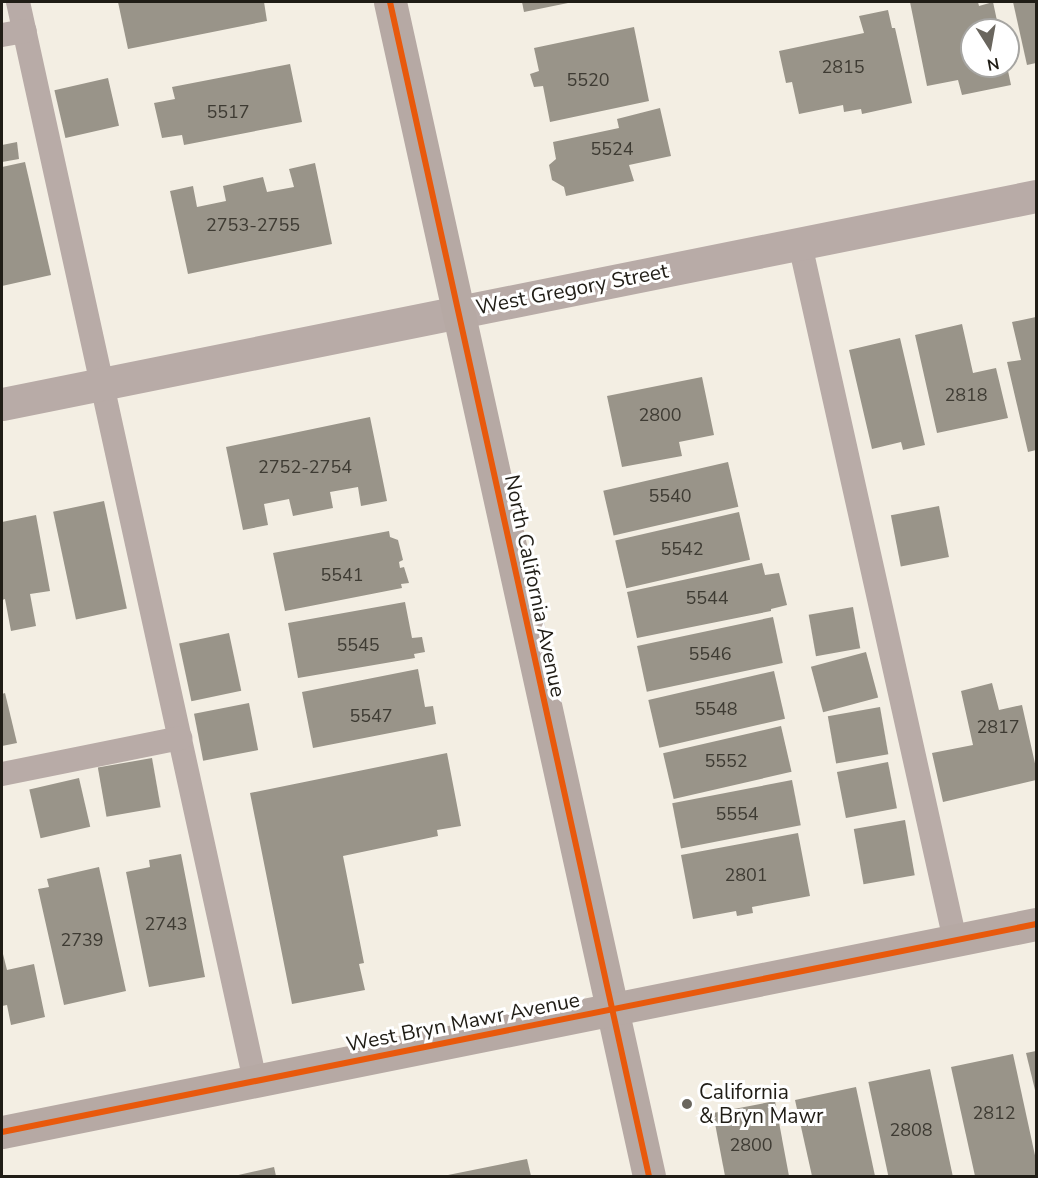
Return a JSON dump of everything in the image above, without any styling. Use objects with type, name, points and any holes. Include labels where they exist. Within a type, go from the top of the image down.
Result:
[{"type":"main road","name":"North California Avenue","points":[[390,2],[649,1176]]},
{"type":"main road","name":"West Bryn Mawr Avenue","points":[[2,1132],[1036,924]]},
{"type":"street","name":"West Gregory Street","points":[[2,404],[1036,196]]},
{"type":"lane","points":[[18,2],[13,33],[102,383],[255,1081]]},
{"type":"lane","points":[[800,244],[955,940]]},
{"type":"lane","points":[[2,774],[180,738]]},
{"type":"building","points":[[118,2],[264,2],[267,21],[128,49]]},
{"type":"building","points":[[522,2],[568,2],[568,3],[524,12]]},
{"type":"building","points":[[910,2],[978,2],[979,6],[993,2],[996,18],[960,18],[960,78],[1010,78],[1011,85],[962,95],[958,80],[927,86]]},
{"type":"building","points":[[1013,2],[1036,2],[1036,63],[1027,65],[1020,34],[1020,18],[1017,18]]},
{"type":"building","points":[[888,10],[892,28],[895,28],[912,103],[862,114],[861,109],[844,112],[843,105],[799,114],[792,82],[786,83],[779,51],[864,33],[859,16]]},
{"type":"building","points":[[634,27],[649,101],[550,122],[543,86],[534,87],[530,74],[539,71],[534,48]]},
{"type":"building","points":[[290,64],[302,122],[184,145],[182,135],[162,138],[154,103],[175,99],[172,87]]},
{"type":"building","points":[[108,78],[119,126],[65,138],[54,90]]},
{"type":"building","points":[[660,108],[671,156],[629,165],[634,181],[566,196],[564,187],[552,180],[549,165],[556,159],[553,142],[619,128],[617,119]]},
{"type":"building","points":[[17,142],[19,159],[2,162],[2,145]]},
{"type":"building","points":[[25,162],[51,275],[2,286],[2,167]]},
{"type":"building","points":[[315,163],[332,244],[188,274],[170,191],[193,186],[197,207],[226,201],[223,186],[263,177],[267,192],[294,187],[289,169]]},
{"type":"building","points":[[1036,317],[1036,450],[1028,452],[1007,362],[1021,360],[1012,322]]},
{"type":"building","points":[[962,324],[973,373],[996,368],[1008,418],[937,433],[915,335]]},
{"type":"building","points":[[900,338],[925,445],[903,450],[901,442],[872,449],[849,350]]},
{"type":"building","points":[[702,377],[714,435],[679,442],[682,456],[622,467],[607,396]]},
{"type":"building","points":[[370,417],[387,501],[361,506],[358,487],[330,492],[333,508],[293,516],[289,499],[264,504],[268,525],[243,530],[226,447]]},
{"type":"building","points":[[728,462],[738,507],[614,536],[603,491]]},
{"type":"building","points":[[104,501],[127,609],[76,619],[53,512]]},
{"type":"building","points":[[939,506],[949,557],[901,566],[891,515]]},
{"type":"building","points":[[739,512],[750,560],[626,588],[615,541]]},
{"type":"building","points":[[36,515],[50,591],[30,594],[36,626],[11,631],[5,599],[2,600],[2,522]]},
{"type":"building","points":[[389,531],[390,537],[398,540],[403,560],[399,562],[400,568],[404,567],[409,583],[401,584],[402,588],[285,611],[273,553]]},
{"type":"building","points":[[762,563],[765,575],[779,573],[787,605],[771,609],[771,611],[637,638],[627,592]]},
{"type":"building","points":[[405,602],[412,638],[422,637],[425,652],[414,654],[415,658],[298,678],[288,623]]},
{"type":"building","points":[[853,607],[860,648],[816,656],[809,615]]},
{"type":"building","points":[[773,617],[783,663],[647,692],[637,646]]},
{"type":"building","points":[[229,633],[241,691],[191,701],[179,644]]},
{"type":"building","points":[[866,652],[878,697],[823,712],[811,667]]},
{"type":"building","points":[[418,669],[425,707],[433,706],[436,724],[313,748],[302,692]]},
{"type":"building","points":[[774,671],[785,719],[659,748],[648,700]]},
{"type":"building","points":[[992,683],[999,710],[1022,705],[1036,768],[1036,780],[943,802],[932,753],[973,745],[961,691]]},
{"type":"building","points":[[5,693],[17,743],[2,746],[2,694]]},
{"type":"building","points":[[249,703],[258,750],[203,761],[194,714]]},
{"type":"building","points":[[880,707],[888,754],[836,763],[828,716]]},
{"type":"building","points":[[781,726],[792,772],[674,799],[663,753]]},
{"type":"building","points":[[447,753],[461,826],[437,830],[438,836],[343,856],[364,963],[359,964],[365,990],[292,1004],[250,793]]},
{"type":"building","points":[[152,758],[161,807],[107,817],[98,768]]},
{"type":"building","points":[[888,762],[897,808],[846,818],[837,772]]},
{"type":"building","points":[[79,778],[90,827],[41,838],[29,789]]},
{"type":"building","points":[[792,780],[801,825],[681,848],[672,803]]},
{"type":"building","points":[[905,820],[915,875],[864,884],[854,829]]},
{"type":"building","points":[[798,833],[810,896],[752,907],[753,913],[737,916],[736,911],[693,919],[681,855]]},
{"type":"building","points":[[181,854],[205,977],[149,987],[126,872],[150,867],[149,860]]},
{"type":"building","points":[[99,867],[126,991],[64,1005],[38,889],[49,887],[47,879]]},
{"type":"building","points":[[2,950],[7,970],[34,964],[45,1017],[11,1025],[7,1005],[2,1006]]},
{"type":"building","points":[[1036,1051],[1036,1094],[1026,1053]]},
{"type":"building","points":[[1013,1054],[1036,1160],[1036,1176],[975,1176],[951,1067]]},
{"type":"building","points":[[930,1069],[953,1176],[888,1176],[868,1082]]},
{"type":"building","points":[[856,1087],[875,1176],[812,1176],[795,1100]]},
{"type":"building","points":[[775,1101],[789,1176],[725,1176],[713,1113]]},
{"type":"building","points":[[527,1159],[531,1176],[448,1176],[448,1175]]},
{"type":"building","points":[[274,1167],[276,1176],[234,1176]]},
{"type":"cycle path","points":[[390,2],[649,1176]]},
{"type":"cycle path","points":[[2,1132],[1036,924]]},
{"type":"place","name":"California & Bryn Mawr","points":[[687,1104]]}]
